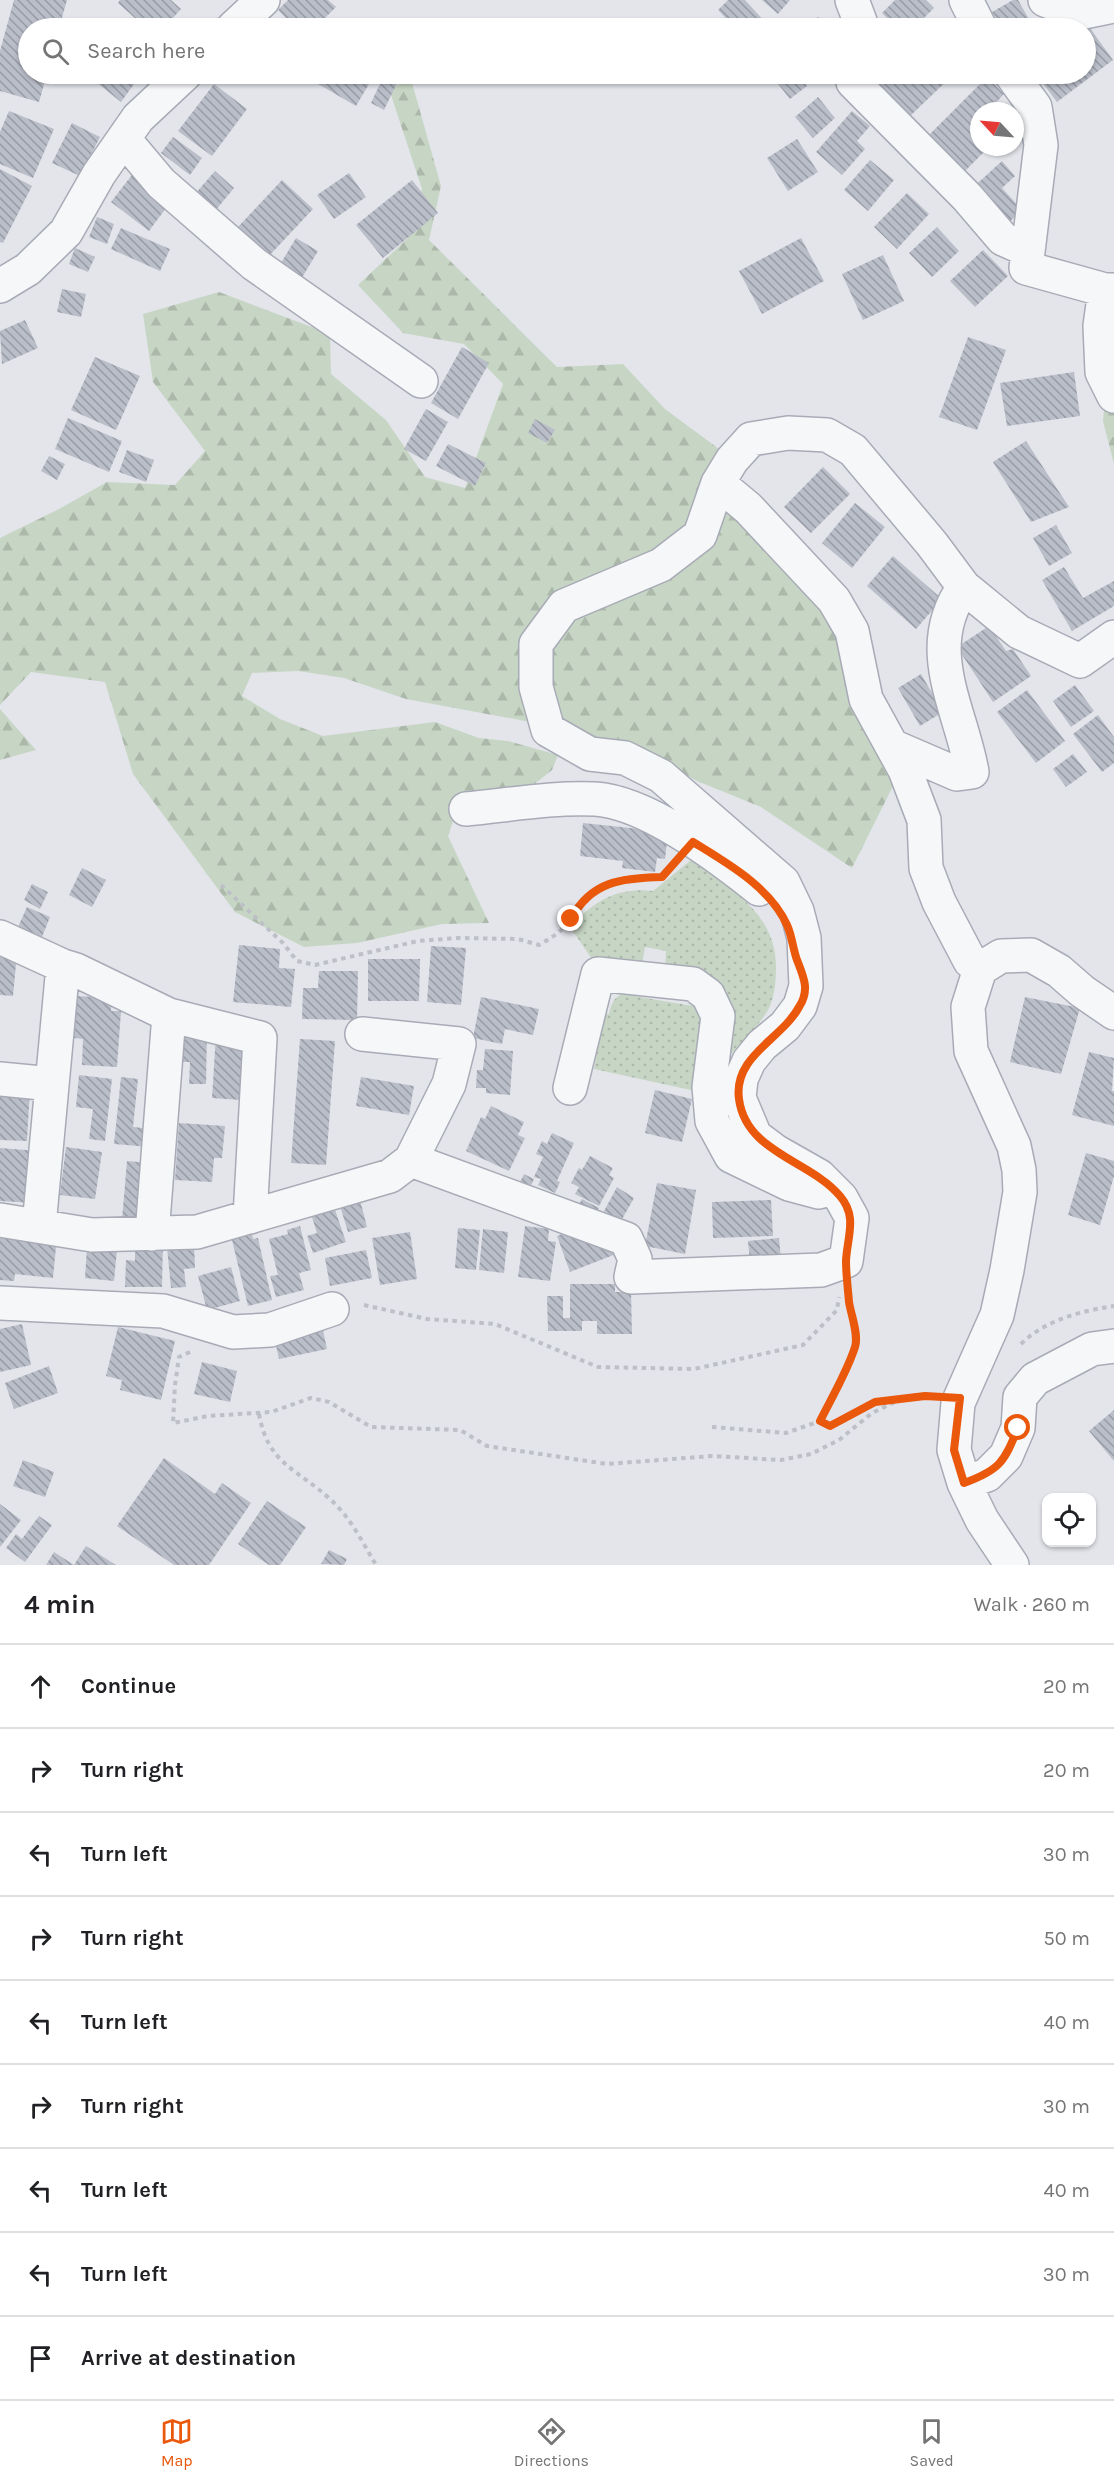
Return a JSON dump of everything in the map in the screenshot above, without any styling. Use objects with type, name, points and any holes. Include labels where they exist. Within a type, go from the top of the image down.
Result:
[{"type":"street","points":[[244,18],[263,0]]},
{"type":"street","points":[[852,0],[859,18]]},
{"type":"street","points":[[966,0],[975,18]]},
{"type":"street","points":[[1045,0],[1078,14],[1114,6]]},
{"type":"street","points":[[0,286],[28,269],[66,232],[99,174],[138,118],[174,84]]},
{"type":"street","points":[[855,84],[968,197],[1003,239],[1028,250]]},
{"type":"street","points":[[1018,84],[1035,107],[1041,145],[1026,268],[1110,290],[1100,327],[1102,372],[1114,396]]},
{"type":"street","points":[[124,139],[161,183],[254,264],[421,381]]},
{"type":"street","points":[[411,1160],[626,1239],[635,1259],[631,1277],[821,1270],[846,1261],[852,1218],[842,1198],[819,1176],[775,1151],[755,1136],[739,1098],[741,1079],[750,1061],[762,1045],[790,1020],[800,1006],[806,986],[804,938],[797,911],[783,882],[661,776],[625,758],[590,754],[548,730],[536,687],[536,644],[564,606],[661,565],[700,535],[718,483],[732,460],[751,439],[788,433],[827,435],[853,450],[932,544],[964,587],[1019,632],[1080,660],[1114,638]]},
{"type":"street","points":[[718,483],[748,508],[834,600],[852,631],[866,699],[905,770],[924,820],[926,868],[939,902],[970,962],[980,969]]},
{"type":"street","points":[[892,746],[957,774],[972,772],[969,752],[950,691],[944,658],[944,635],[952,604],[964,587]]},
{"type":"street","points":[[466,809],[596,799],[632,808],[666,824],[729,864],[767,895],[787,925],[806,986]]},
{"type":"street","points":[[0,937],[76,970],[169,1015],[260,1038],[250,1217]]},
{"type":"street","points":[[1012,1565],[982,1520],[964,1483],[954,1450],[960,1398],[997,1315],[1020,1192],[1019,1170],[1014,1146],[971,1051],[968,1007],[980,969],[1000,956],[1031,955],[1059,971],[1082,991],[1114,1013]]},
{"type":"street","points":[[39,1226],[63,966]]},
{"type":"street","points":[[570,1088],[598,974],[693,984],[708,995],[718,1016],[709,1086],[712,1121],[731,1156],[789,1184],[842,1198]]},
{"type":"street","points":[[152,1234],[169,1015]]},
{"type":"street","points":[[0,1220],[92,1235],[197,1232],[390,1176],[411,1160],[449,1084],[459,1044],[362,1034]]},
{"type":"street","points":[[0,1079],[52,1084]]},
{"type":"street","points":[[0,1303],[163,1311],[233,1332],[270,1330],[332,1309]]},
{"type":"street","points":[[964,1483],[987,1475],[1006,1456],[1018,1428],[1020,1398],[1035,1378],[1092,1349],[1114,1346]]},
{"type":"path","points":[[221,885],[283,943],[297,961],[315,965],[418,941],[518,939],[539,945],[554,937],[571,919],[580,903],[596,891],[615,880],[662,877],[693,842]]},
{"type":"path","points":[[332,1309],[357,1303],[427,1319],[495,1324],[598,1367],[694,1369],[803,1345],[837,1310],[846,1261]]},
{"type":"path","points":[[820,1421],[856,1345],[846,1261]]},
{"type":"path","points":[[1018,1347],[1026,1339],[1052,1323],[1086,1310],[1114,1306]]},
{"type":"path","points":[[233,1332],[226,1341],[179,1357],[172,1423],[208,1416],[271,1412],[311,1398],[329,1402],[371,1427],[460,1430],[487,1446],[607,1464],[712,1456],[781,1460],[811,1454],[839,1440],[872,1413],[901,1399]]},
{"type":"path","points":[[712,1427],[786,1432],[820,1421],[830,1426],[875,1402],[925,1396],[960,1398]]},
{"type":"path","points":[[259,1414],[263,1434],[283,1464],[333,1501],[354,1529],[376,1565]]},
{"type":"green space","points":[[400,84],[412,84],[441,186],[429,240],[557,367],[623,364],[665,409],[719,449],[709,483],[747,518],[840,633],[898,776],[852,868],[761,807],[697,781],[668,765],[589,741],[552,726],[406,699],[344,678],[298,671],[252,673],[242,696],[280,719],[323,736],[435,722],[479,738],[508,741],[558,755],[552,770],[527,790],[463,793],[448,836],[489,923],[442,924],[357,943],[304,947],[235,912],[133,774],[105,682],[31,672],[0,705],[0,538],[107,482],[175,485],[205,451],[153,382],[143,314],[219,292],[330,334],[331,374],[386,420],[425,477],[465,488],[503,384],[464,344],[403,333],[358,285],[408,238],[422,189],[389,89]]},
{"type":"green space","points":[[1114,312],[1114,464],[1103,421]]},
{"type":"green space","points":[[0,709],[36,750],[0,760]]},
{"type":"green space","points":[[691,860],[747,903],[768,930],[774,947],[776,976],[770,1006],[757,1025],[729,1056],[734,1027],[731,1006],[665,970],[666,951],[645,947],[642,965],[592,959],[570,927],[588,910],[607,898],[628,891],[653,891]]},
{"type":"green space","points":[[622,994],[693,1006],[705,1016],[700,1092],[594,1069],[604,1014],[609,1014],[613,1002]]},
{"type":"building","points":[[14,0],[67,0],[62,18],[18,18],[18,84],[44,84],[39,102],[0,91],[0,51]]},
{"type":"building","points":[[120,0],[171,0],[181,9],[173,18],[135,18],[118,3]]},
{"type":"building","points":[[288,0],[328,0],[336,7],[325,18],[286,18],[278,10]]},
{"type":"building","points":[[728,0],[745,0],[762,18],[726,18],[718,10]]},
{"type":"building","points":[[762,0],[790,0],[778,14]]},
{"type":"building","points":[[895,0],[926,0],[934,8],[924,18],[887,18],[882,13]]},
{"type":"building","points":[[1013,0],[1018,0],[1028,18],[995,18],[992,12]]},
{"type":"building","points":[[1079,13],[1083,18],[1072,18]]},
{"type":"building","points":[[1096,36],[1113,60],[1096,73]]},
{"type":"building","points":[[98,84],[134,84],[121,102]]},
{"type":"building","points":[[214,84],[247,109],[212,156],[178,131]]},
{"type":"building","points":[[318,84],[369,84],[356,106]]},
{"type":"building","points":[[380,84],[397,84],[384,110],[371,103]]},
{"type":"building","points":[[778,84],[805,84],[807,86],[790,99]]},
{"type":"building","points":[[874,84],[944,84],[907,119]]},
{"type":"building","points":[[980,84],[994,84],[1004,94],[996,102],[970,102],[970,156],[980,156],[959,177],[923,141]]},
{"type":"building","points":[[1044,84],[1081,84],[1057,102]]},
{"type":"building","points":[[818,97],[835,118],[813,138],[795,117]]},
{"type":"building","points":[[9,111],[54,129],[33,178],[0,164],[0,132]]},
{"type":"building","points":[[852,111],[870,126],[857,141],[865,149],[842,175],[816,152]]},
{"type":"building","points":[[72,123],[100,137],[80,176],[52,163]]},
{"type":"building","points":[[173,137],[202,158],[190,175],[161,153]]},
{"type":"building","points":[[797,139],[818,172],[788,191],[767,158]]},
{"type":"building","points":[[870,160],[894,180],[868,211],[844,190]]},
{"type":"building","points":[[1002,161],[1015,176],[1002,188],[1022,210],[1003,228],[969,191]]},
{"type":"building","points":[[0,169],[32,186],[3,243],[0,242]]},
{"type":"building","points":[[135,171],[172,200],[149,231],[111,202]]},
{"type":"building","points":[[215,171],[234,188],[215,211],[195,194]]},
{"type":"building","points":[[349,173],[366,197],[334,219],[317,195]]},
{"type":"building","points":[[282,180],[313,209],[269,256],[238,227]]},
{"type":"building","points":[[412,180],[438,213],[383,258],[356,225]]},
{"type":"building","points":[[907,193],[929,214],[897,249],[874,227]]},
{"type":"building","points":[[97,217],[114,224],[107,244],[89,237]]},
{"type":"building","points":[[937,227],[959,251],[932,277],[909,253]]},
{"type":"building","points":[[121,228],[170,249],[160,271],[111,249]]},
{"type":"building","points":[[296,238],[318,251],[300,281],[278,268]]},
{"type":"building","points":[[801,238],[824,281],[762,314],[739,271]]},
{"type":"building","points":[[75,248],[95,257],[88,272],[69,264]]},
{"type":"building","points":[[983,250],[1008,276],[975,307],[950,281]]},
{"type":"building","points":[[883,255],[904,301],[863,320],[842,274]]},
{"type":"building","points":[[62,289],[86,294],[81,317],[57,312]]},
{"type":"building","points":[[25,320],[38,348],[2,364],[0,331]]},
{"type":"building","points":[[968,337],[1006,350],[977,430],[939,417]]},
{"type":"building","points":[[462,347],[489,363],[458,419],[431,403]]},
{"type":"building","points":[[95,357],[140,376],[116,430],[71,410]]},
{"type":"building","points":[[1074,372],[1080,416],[1007,426],[1000,383]]},
{"type":"building","points":[[426,409],[448,422],[426,461],[404,449]]},
{"type":"building","points":[[68,418],[122,441],[109,472],[55,449]]},
{"type":"building","points":[[535,419],[555,430],[547,443],[528,433]]},
{"type":"building","points":[[1026,441],[1069,507],[1031,522],[993,462]]},
{"type":"building","points":[[448,444],[486,463],[475,486],[436,466]]},
{"type":"building","points":[[127,450],[154,460],[146,482],[119,472]]},
{"type":"building","points":[[49,456],[65,464],[57,480],[41,471]]},
{"type":"building","points":[[823,467],[850,494],[811,533],[784,507]]},
{"type":"building","points":[[855,503],[885,527],[852,568],[822,543]]},
{"type":"building","points":[[1056,525],[1072,553],[1049,566],[1033,538]]},
{"type":"building","points":[[893,556],[942,599],[916,629],[867,586]]},
{"type":"building","points":[[1064,567],[1083,598],[1114,581],[1114,606],[1072,631],[1042,580]]},
{"type":"building","points":[[989,626],[1006,651],[1013,649],[1031,676],[993,702],[957,647]]},
{"type":"building","points":[[921,674],[943,712],[920,726],[898,688]]},
{"type":"building","points":[[1075,685],[1094,711],[1071,727],[1053,701]]},
{"type":"building","points":[[1027,690],[1065,741],[1036,763],[997,712]]},
{"type":"building","points":[[1098,715],[1114,737],[1114,763],[1102,772],[1073,734]]},
{"type":"building","points":[[1073,754],[1087,772],[1066,787],[1053,769]]},
{"type":"building","points":[[583,823],[668,832],[665,859],[657,858],[655,872],[622,868],[623,861],[580,856]]},
{"type":"building","points":[[82,868],[106,880],[92,907],[69,895]]},
{"type":"building","points":[[32,884],[48,892],[40,909],[24,900]]},
{"type":"building","points":[[27,907],[50,917],[42,937],[18,927]]},
{"type":"building","points":[[239,945],[280,949],[279,968],[295,969],[291,1007],[233,1002]]},
{"type":"building","points":[[431,946],[466,948],[461,1005],[427,1002]]},
{"type":"building","points":[[0,952],[17,953],[13,996],[0,995]]},
{"type":"building","points":[[368,959],[420,959],[419,1001],[368,1001]]},
{"type":"building","points":[[319,971],[358,971],[357,1020],[302,1019],[303,988],[318,988]]},
{"type":"building","points":[[77,996],[112,998],[111,1011],[121,1011],[117,1067],[82,1065],[83,1039],[74,1038]]},
{"type":"building","points":[[481,997],[539,1009],[533,1035],[505,1029],[502,1044],[473,1038]]},
{"type":"building","points":[[1025,997],[1080,1008],[1061,1074],[1010,1062]]},
{"type":"building","points":[[170,1027],[207,1028],[206,1084],[189,1084],[190,1062],[170,1062]]},
{"type":"building","points":[[216,1035],[258,1038],[241,1100],[212,1098]]},
{"type":"building","points":[[300,1039],[335,1041],[326,1165],[291,1163]]},
{"type":"building","points":[[485,1049],[513,1051],[510,1095],[486,1093],[486,1088],[476,1088],[477,1070],[483,1070]]},
{"type":"building","points":[[1089,1052],[1114,1058],[1112,1091],[1114,1091],[1114,1126],[1072,1115]]},
{"type":"building","points":[[79,1075],[112,1079],[105,1141],[89,1139],[93,1109],[76,1107]]},
{"type":"building","points":[[121,1077],[138,1079],[133,1127],[153,1129],[151,1147],[114,1144]]},
{"type":"building","points":[[361,1077],[414,1086],[409,1115],[356,1106]]},
{"type":"building","points":[[0,1086],[30,1088],[27,1141],[0,1140]]},
{"type":"building","points":[[655,1090],[692,1099],[682,1142],[645,1133]]},
{"type":"building","points":[[491,1106],[524,1122],[518,1135],[525,1138],[509,1171],[466,1151],[481,1117],[485,1119]]},
{"type":"building","points":[[179,1123],[225,1126],[222,1158],[214,1158],[212,1182],[175,1180]]},
{"type":"building","points":[[552,1133],[574,1143],[557,1181],[560,1182],[555,1193],[538,1185],[541,1179],[534,1177],[543,1157],[536,1154],[542,1141],[547,1144]]},
{"type":"building","points":[[66,1147],[102,1152],[95,1199],[60,1195]]},
{"type":"building","points":[[0,1148],[38,1151],[33,1203],[0,1201]]},
{"type":"building","points":[[1086,1153],[1114,1161],[1114,1176],[1100,1225],[1068,1215]]},
{"type":"building","points":[[590,1156],[613,1168],[609,1175],[614,1178],[599,1206],[575,1194],[579,1187],[571,1183],[579,1168],[582,1170]]},
{"type":"building","points":[[127,1161],[149,1163],[144,1222],[122,1220]]},
{"type":"building","points":[[524,1174],[534,1179],[527,1194],[517,1188]]},
{"type":"building","points":[[657,1183],[696,1190],[685,1254],[645,1246]]},
{"type":"building","points":[[617,1187],[634,1198],[621,1221],[604,1211]]},
{"type":"building","points":[[582,1199],[599,1208],[593,1219],[576,1210]]},
{"type":"building","points":[[360,1200],[367,1227],[348,1232],[340,1206]]},
{"type":"building","points":[[771,1200],[773,1236],[713,1238],[712,1202]]},
{"type":"building","points":[[335,1210],[346,1242],[313,1253],[307,1236],[317,1233],[312,1217]]},
{"type":"building","points":[[300,1226],[311,1270],[299,1273],[304,1290],[276,1297],[270,1276],[278,1275],[269,1239],[288,1234],[287,1230]]},
{"type":"building","points":[[525,1226],[549,1229],[548,1241],[556,1242],[550,1281],[518,1277]]},
{"type":"building","points":[[251,1227],[253,1239],[258,1238],[272,1300],[248,1306],[232,1240],[239,1238],[237,1230]]},
{"type":"building","points":[[579,1227],[584,1243],[609,1234],[616,1254],[570,1272],[557,1236]]},
{"type":"building","points":[[458,1228],[480,1230],[476,1270],[455,1268]]},
{"type":"building","points":[[483,1229],[508,1232],[504,1273],[479,1270]]},
{"type":"building","points":[[0,1231],[57,1236],[53,1278],[15,1274],[14,1281],[0,1280]]},
{"type":"building","points":[[410,1232],[417,1279],[380,1285],[372,1238]]},
{"type":"building","points":[[779,1238],[781,1259],[750,1262],[748,1241]]},
{"type":"building","points":[[135,1241],[163,1241],[162,1287],[125,1287],[126,1260],[135,1261]]},
{"type":"building","points":[[194,1244],[195,1268],[184,1269],[186,1287],[171,1288],[167,1247]]},
{"type":"building","points":[[87,1248],[117,1250],[114,1281],[85,1278]]},
{"type":"building","points":[[366,1250],[372,1278],[330,1286],[325,1258]]},
{"type":"building","points":[[231,1267],[240,1301],[207,1310],[198,1276]]},
{"type":"building","points":[[570,1284],[615,1284],[615,1292],[631,1292],[632,1334],[597,1334],[597,1321],[582,1321],[582,1331],[548,1331],[547,1296],[563,1296],[563,1318],[570,1318]]},
{"type":"building","points":[[22,1324],[31,1365],[0,1372],[0,1329]]},
{"type":"building","points":[[322,1326],[327,1349],[279,1359],[274,1336]]},
{"type":"building","points":[[118,1327],[175,1341],[161,1400],[120,1390],[122,1380],[106,1376]]},
{"type":"building","points":[[202,1362],[237,1371],[230,1402],[194,1394]]},
{"type":"building","points":[[49,1366],[58,1393],[14,1409],[5,1383]]},
{"type":"building","points":[[1114,1410],[1114,1461],[1089,1431]]},
{"type":"building","points":[[164,1458],[215,1494],[222,1483],[251,1503],[209,1565],[174,1565],[117,1526]]},
{"type":"building","points":[[23,1460],[54,1472],[45,1497],[13,1486]]},
{"type":"building","points":[[267,1501],[306,1527],[280,1565],[269,1565],[238,1544]]},
{"type":"building","points":[[0,1504],[21,1520],[0,1547]]},
{"type":"building","points":[[39,1516],[52,1525],[25,1562],[6,1548],[16,1534],[22,1539]]},
{"type":"building","points":[[86,1546],[116,1565],[74,1565]]},
{"type":"building","points":[[329,1550],[347,1559],[344,1565],[321,1564]]},
{"type":"building","points":[[54,1552],[74,1565],[46,1565]]},
{"type":"route","points":[[571,919],[580,903],[615,880],[662,877],[693,842],[729,864],[767,895],[787,925],[806,986],[800,1006],[785,1026],[762,1045],[750,1061],[741,1079],[739,1098],[744,1116],[755,1136],[775,1151],[819,1176],[842,1198],[852,1218],[846,1261],[856,1345],[820,1421],[830,1426],[875,1402],[925,1396],[960,1398],[954,1450],[964,1483],[987,1475],[1006,1456],[1018,1428]]}]
